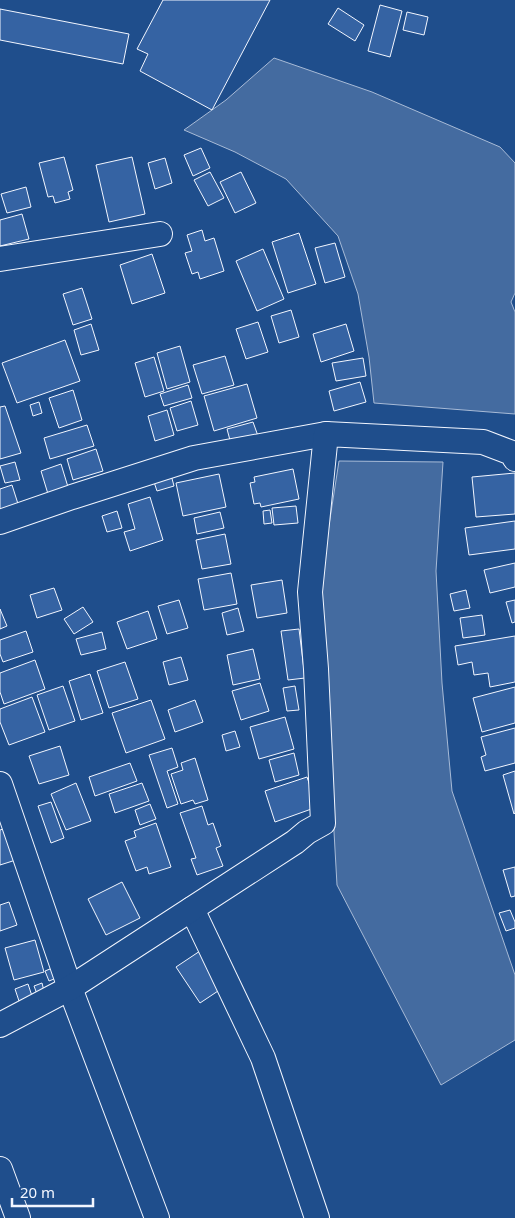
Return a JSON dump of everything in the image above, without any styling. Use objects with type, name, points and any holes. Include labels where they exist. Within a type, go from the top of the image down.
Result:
[{"type":"street","points":[[0,259],[160,234]]},
{"type":"street","points":[[0,1025],[70,988],[323,823],[316,669],[310,592],[326,434]]},
{"type":"street","points":[[0,522],[72,496],[194,458],[326,434],[483,442],[512,453],[515,459]]},
{"type":"street","points":[[0,784],[70,988],[157,1218]]},
{"type":"street","points":[[192,909],[263,1058],[317,1218]]},
{"type":"street","points":[[0,1169],[18,1218]]},
{"type":"water","points":[[274,58],[372,92],[500,147],[515,163],[515,293],[511,302],[515,312],[515,414],[374,403],[369,357],[358,294],[338,236],[286,179],[235,152],[184,130],[226,100]]},
{"type":"water","points":[[339,461],[443,462],[436,571],[442,683],[452,791],[515,975],[515,1040],[441,1085],[337,885],[320,583]]},
{"type":"building","points":[[163,0],[270,0],[212,110],[140,71],[148,54],[137,49]]},
{"type":"building","points":[[380,5],[402,11],[390,57],[368,51]]},
{"type":"building","points":[[338,8],[364,25],[355,41],[328,24]]},
{"type":"building","points":[[0,9],[129,34],[123,64],[0,40]]},
{"type":"building","points":[[407,12],[428,17],[424,35],[403,30]]},
{"type":"building","points":[[201,148],[210,168],[193,176],[184,155]]},
{"type":"building","points":[[64,157],[73,190],[68,192],[70,199],[55,203],[53,196],[48,197],[39,163]]},
{"type":"building","points":[[132,157],[145,214],[109,222],[96,165]]},
{"type":"building","points":[[165,158],[172,183],[155,189],[148,163]]},
{"type":"building","points":[[210,172],[224,198],[208,206],[194,180]]},
{"type":"building","points":[[241,172],[256,203],[235,213],[220,182]]},
{"type":"building","points":[[26,187],[31,207],[7,213],[1,194]]},
{"type":"building","points":[[22,214],[29,239],[0,246],[0,220]]},
{"type":"building","points":[[202,230],[205,241],[214,238],[224,271],[200,279],[198,272],[192,274],[185,253],[192,251],[187,235]]},
{"type":"building","points":[[299,233],[316,284],[288,293],[272,242]]},
{"type":"building","points":[[335,243],[345,277],[325,283],[315,248]]},
{"type":"building","points":[[263,249],[284,299],[257,311],[236,261]]},
{"type":"building","points":[[152,254],[165,293],[132,304],[120,265]]},
{"type":"building","points":[[82,288],[92,319],[73,325],[63,294]]},
{"type":"building","points":[[291,310],[299,337],[279,343],[271,316]]},
{"type":"building","points":[[258,322],[268,352],[246,359],[236,329]]},
{"type":"building","points":[[91,324],[99,350],[81,355],[74,330]]},
{"type":"building","points":[[346,324],[354,351],[321,362],[313,334]]},
{"type":"building","points":[[65,340],[80,381],[17,403],[2,363]]},
{"type":"building","points":[[180,346],[190,382],[167,389],[157,353]]},
{"type":"building","points":[[225,356],[234,385],[202,394],[193,365]]},
{"type":"building","points":[[154,357],[164,391],[145,397],[135,363]]},
{"type":"building","points":[[363,358],[366,376],[336,381],[332,363]]},
{"type":"building","points":[[360,382],[366,402],[334,411],[329,391]]},
{"type":"building","points":[[247,384],[257,418],[214,431],[204,396]]},
{"type":"building","points":[[188,385],[192,398],[164,406],[160,394]]},
{"type":"building","points":[[73,390],[82,420],[59,428],[49,398]]},
{"type":"building","points":[[191,401],[198,425],[177,431],[170,408]]},
{"type":"building","points":[[39,402],[42,413],[33,416],[30,405]]},
{"type":"building","points":[[5,406],[21,453],[0,459],[0,407]]},
{"type":"building","points":[[167,410],[174,435],[155,441],[148,416]]},
{"type":"building","points":[[253,422],[258,436],[231,444],[227,429]]},
{"type":"building","points":[[87,425],[94,446],[50,459],[44,438]]},
{"type":"building","points":[[96,449],[103,471],[73,480],[67,459]]},
{"type":"building","points":[[15,462],[20,480],[5,483],[0,466]]},
{"type":"building","points":[[61,464],[68,487],[48,494],[41,471]]},
{"type":"building","points":[[293,469],[299,499],[261,507],[260,503],[254,504],[250,483],[255,482],[254,477]]},
{"type":"building","points":[[170,471],[174,486],[157,491],[152,476]]},
{"type":"building","points":[[515,473],[515,514],[476,517],[472,477]]},
{"type":"building","points":[[219,474],[226,507],[183,516],[176,483]]},
{"type":"building","points":[[12,485],[19,507],[0,512],[0,489]]},
{"type":"building","points":[[150,497],[163,540],[130,551],[124,532],[135,529],[128,504]]},
{"type":"building","points":[[296,506],[298,523],[274,525],[272,508]]},
{"type":"building","points":[[270,510],[272,523],[264,524],[263,511]]},
{"type":"building","points":[[117,511],[122,528],[107,532],[102,516]]},
{"type":"building","points":[[220,512],[224,528],[197,534],[194,518]]},
{"type":"building","points":[[515,521],[515,549],[469,555],[465,528]]},
{"type":"building","points":[[225,534],[231,564],[202,569],[196,540]]},
{"type":"building","points":[[515,563],[515,587],[490,593],[484,570]]},
{"type":"building","points":[[231,573],[237,604],[204,610],[198,579]]},
{"type":"building","points":[[282,580],[287,613],[257,618],[251,585]]},
{"type":"building","points":[[54,588],[62,610],[37,618],[30,595]]},
{"type":"building","points":[[466,590],[470,608],[454,611],[450,594]]},
{"type":"building","points":[[179,600],[188,628],[167,634],[158,606]]},
{"type":"building","points":[[515,600],[515,622],[512,623],[506,602]]},
{"type":"building","points":[[83,607],[93,622],[74,634],[64,619]]},
{"type":"building","points":[[238,608],[244,631],[227,635],[222,613]]},
{"type":"building","points":[[0,609],[7,626],[0,629]]},
{"type":"building","points":[[148,611],[157,639],[127,649],[117,622]]},
{"type":"building","points":[[482,615],[485,635],[463,638],[460,618]]},
{"type":"building","points":[[299,629],[305,678],[288,680],[281,631]]},
{"type":"building","points":[[26,631],[33,652],[3,662],[0,654],[0,640]]},
{"type":"building","points":[[102,632],[106,649],[81,655],[76,639]]},
{"type":"building","points":[[515,636],[515,682],[490,687],[488,673],[474,675],[472,662],[458,665],[455,646]]},
{"type":"building","points":[[253,649],[260,679],[233,685],[227,655]]},
{"type":"building","points":[[181,657],[188,680],[169,685],[163,662]]},
{"type":"building","points":[[35,660],[45,689],[4,704],[0,692],[0,673]]},
{"type":"building","points":[[125,662],[138,699],[109,708],[97,671]]},
{"type":"building","points":[[90,674],[103,713],[81,720],[69,681]]},
{"type":"building","points":[[260,683],[269,711],[241,720],[232,691]]},
{"type":"building","points":[[63,686],[75,721],[49,730],[37,695]]},
{"type":"building","points":[[295,686],[299,710],[287,711],[283,688]]},
{"type":"building","points":[[515,687],[515,723],[482,732],[473,698]]},
{"type":"building","points":[[32,697],[45,732],[9,745],[0,722],[0,709]]},
{"type":"building","points":[[151,700],[165,739],[126,753],[112,713]]},
{"type":"building","points":[[195,700],[203,722],[175,732],[168,710]]},
{"type":"building","points":[[285,717],[294,749],[259,759],[250,727]]},
{"type":"building","points":[[515,728],[515,763],[485,771],[481,757],[486,755],[481,737]]},
{"type":"building","points":[[235,731],[240,747],[226,751],[222,735]]},
{"type":"building","points":[[60,746],[69,775],[39,784],[29,756]]},
{"type":"building","points":[[172,748],[178,767],[167,771],[178,804],[167,808],[149,755]]},
{"type":"building","points":[[294,753],[299,775],[275,782],[269,760]]},
{"type":"building","points":[[195,758],[208,800],[195,804],[193,800],[181,804],[171,774],[183,770],[181,763]]},
{"type":"building","points":[[130,763],[137,781],[95,796],[89,777]]},
{"type":"building","points":[[515,771],[515,813],[514,814],[503,775]]},
{"type":"building","points":[[307,777],[317,807],[275,822],[265,791]]},
{"type":"building","points":[[76,783],[91,821],[66,830],[51,794]]},
{"type":"building","points":[[142,783],[149,801],[115,813],[109,794]]},
{"type":"building","points":[[51,802],[64,838],[51,843],[38,806]]},
{"type":"building","points":[[150,804],[156,819],[140,825],[135,810]]},
{"type":"building","points":[[202,806],[208,825],[213,823],[221,846],[216,848],[223,866],[197,875],[191,859],[196,858],[180,813]]},
{"type":"building","points":[[156,823],[171,867],[149,874],[147,867],[136,871],[125,841],[136,837],[134,831]]},
{"type":"building","points":[[9,827],[19,859],[0,865],[0,830]]},
{"type":"building","points":[[515,867],[515,896],[511,897],[503,870]]},
{"type":"building","points":[[122,882],[140,918],[106,935],[88,899]]},
{"type":"building","points":[[9,902],[17,925],[0,931],[0,905]]},
{"type":"building","points":[[510,910],[515,922],[515,928],[506,931],[499,913]]},
{"type":"building","points":[[35,940],[44,972],[14,980],[5,948]]},
{"type":"building","points":[[200,951],[224,987],[200,1003],[176,967]]},
{"type":"building","points":[[55,967],[59,977],[49,981],[45,971]]},
{"type":"building","points":[[42,983],[44,991],[37,994],[34,986]]},
{"type":"building","points":[[28,984],[32,996],[19,1001],[15,989]]}]
